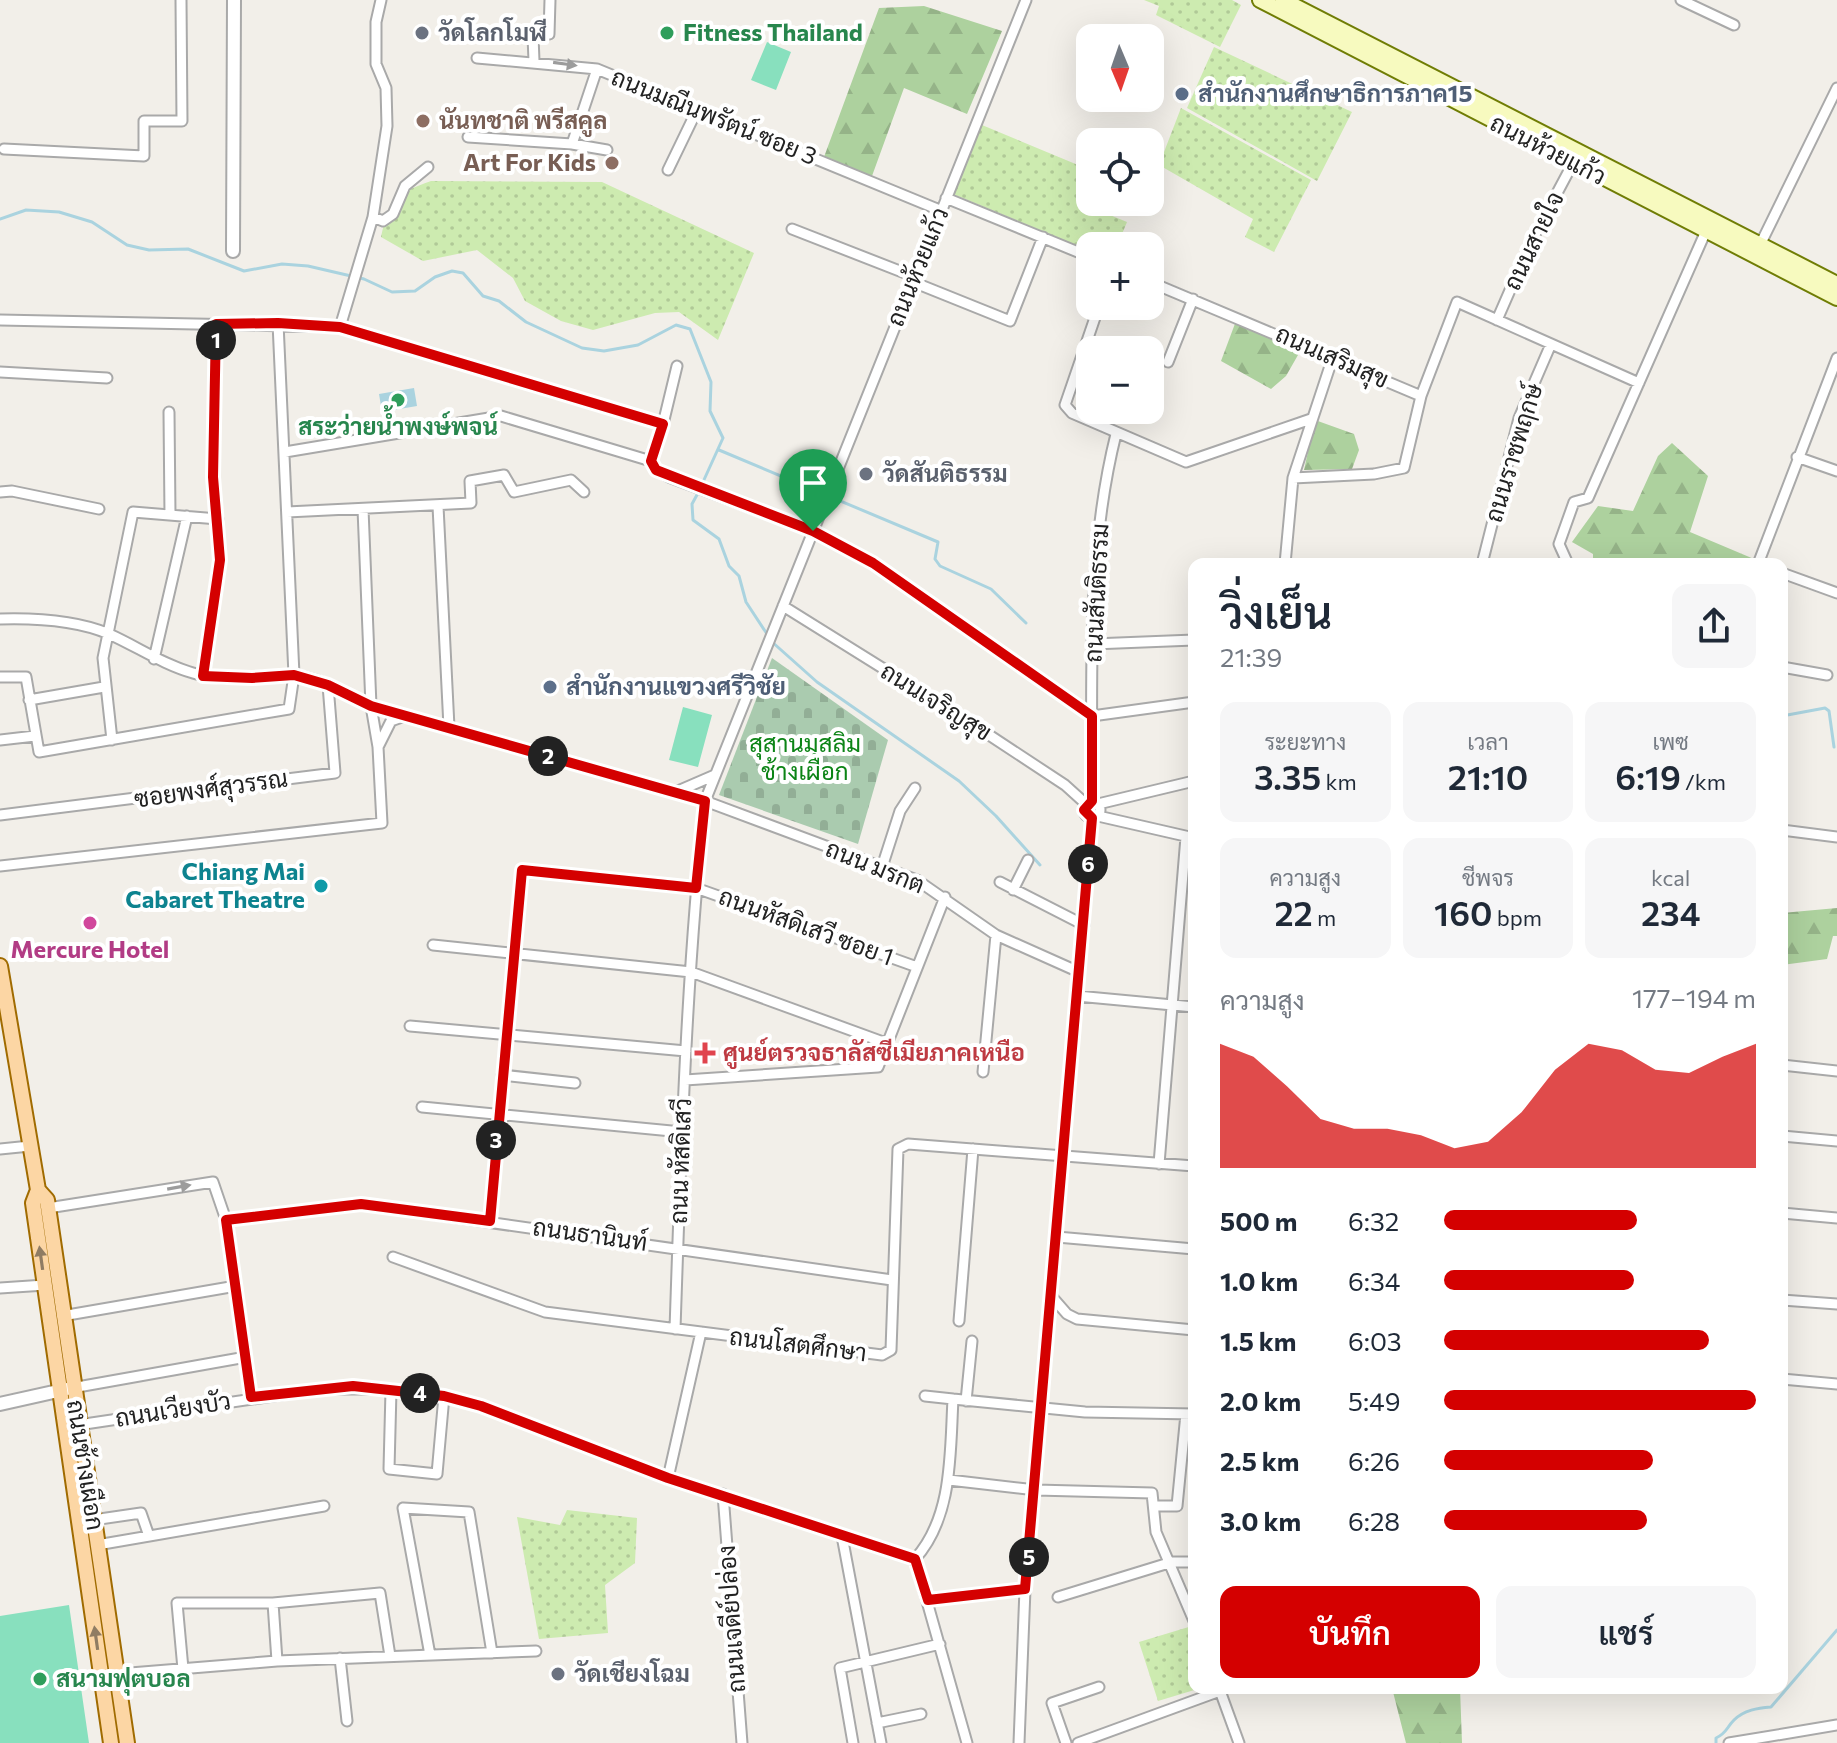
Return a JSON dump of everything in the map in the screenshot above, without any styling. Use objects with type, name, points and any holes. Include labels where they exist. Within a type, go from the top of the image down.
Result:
[{"type":"main road","name":"ถนนห้วยแก้ว","points":[[1260,0],[1573,163],[1709,226],[1760,245],[1837,284]]},
{"type":"main road","name":"ถนนห้วยแก้ว","points":[[1283,0],[1709,226],[1837,298]]},
{"type":"main road","name":"ถนนช้างเผือก","points":[[0,966],[38,1190],[33,1203],[45,1285],[66,1390],[111,1743]]},
{"type":"main road","name":"ถนนช้างเผือก","points":[[38,1190],[47,1200],[62,1316],[66,1390],[78,1425],[127,1743]]},
{"type":"street","points":[[4,149],[144,156],[144,121],[182,121],[181,0]]},
{"type":"street","points":[[233,251],[234,0]]},
{"type":"street","points":[[340,327],[373,217],[387,126],[386,88],[376,64],[376,22],[381,0]]},
{"type":"street","points":[[534,61],[533,36],[549,34],[550,0]]},
{"type":"street","name":"ถนนห้วยแก้ว","points":[[829,490],[1026,0]]},
{"type":"street","points":[[1681,0],[1734,25]]},
{"type":"street","name":"ถนนมณีนพรัตน์ ซอย 3","points":[[477,58],[597,69],[942,211]]},
{"type":"street","points":[[572,144],[597,69]]},
{"type":"street","points":[[1760,245],[1837,88]]},
{"type":"street","points":[[668,170],[697,110]]},
{"type":"street","points":[[468,137],[572,144],[607,150]]},
{"type":"street","name":"ถนนสายใจ","points":[[1497,320],[1531,242],[1573,163]]},
{"type":"street","points":[[373,217],[383,221],[390,218],[405,186],[428,167]]},
{"type":"street","points":[[946,198],[1076,251]]},
{"type":"street","points":[[1565,558],[1559,544],[1574,502],[1588,498],[1709,226]]},
{"type":"street","points":[[792,229],[1010,321],[1043,237]]},
{"type":"street","name":"ถนนเสริมสุข","points":[[1164,288],[1421,396]]},
{"type":"street","points":[[1168,362],[1193,299]]},
{"type":"street","points":[[1293,478],[1374,474],[1404,468],[1421,396],[1457,302],[1639,383]]},
{"type":"street","points":[[0,320],[278,323],[340,327],[663,424]]},
{"type":"street","points":[[1094,320],[1065,405],[1072,413],[1116,434],[1186,462],[1311,419]]},
{"type":"street","points":[[0,677],[26,677],[39,752],[289,709],[294,675],[278,323]]},
{"type":"street","points":[[203,676],[220,560],[213,477],[216,324]]},
{"type":"street","name":"ถนนราชพฤกษ์","points":[[1484,558],[1519,418],[1551,344]]},
{"type":"street","points":[[1286,558],[1293,478],[1333,357]]},
{"type":"street","points":[[1760,558],[1837,358]]},
{"type":"street","points":[[651,461],[677,366]]},
{"type":"street","points":[[0,372],[107,378]]},
{"type":"street","points":[[169,412],[170,515]]},
{"type":"street","points":[[285,452],[501,416],[651,461],[656,470],[671,478],[813,531],[873,563],[1092,716],[1188,703]]},
{"type":"street","name":"ถนนสันติธรรม","points":[[1095,817],[1092,803],[1092,600],[1105,478],[1116,434]]},
{"type":"street","points":[[1797,457],[1837,471]]},
{"type":"street","points":[[287,512],[471,503],[470,481],[504,475],[514,492],[571,480],[584,492]]},
{"type":"street","name":"ถนน หัสดิเสวี","points":[[675,1329],[686,1051],[705,801],[829,490]]},
{"type":"street","points":[[0,492],[12,491],[99,509]]},
{"type":"street","points":[[438,506],[449,727]]},
{"type":"street","points":[[0,866],[382,823],[378,747],[371,706],[363,509]]},
{"type":"street","points":[[112,740],[103,658],[133,512],[218,519]]},
{"type":"street","points":[[154,659],[187,516]]},
{"type":"street","points":[[1788,575],[1837,593]]},
{"type":"street","name":"ถนนเจริญสุข","points":[[783,606],[1092,803]]},
{"type":"street","points":[[0,619],[34,618],[109,635],[154,659],[203,676],[252,678],[294,675]]},
{"type":"street","points":[[1093,644],[1188,640]]},
{"type":"street","points":[[1788,668],[1827,675]]},
{"type":"street","name":"ถนน มรกต","points":[[294,675],[328,685],[371,706],[705,801],[917,880],[996,935],[1079,972]]},
{"type":"street","name":"ซอยพงศ์สุวรรณ","points":[[0,815],[335,773],[328,685]]},
{"type":"street","points":[[29,700],[104,687]]},
{"type":"street","points":[[378,747],[391,721],[409,715]]},
{"type":"street","points":[[0,740],[35,736]]},
{"type":"street","points":[[675,792],[715,775]]},
{"type":"street","points":[[1188,782],[1092,803],[1084,813],[1188,838]]},
{"type":"street","points":[[882,867],[900,811],[915,788]]},
{"type":"street","points":[[1019,1743],[1025,1589],[1095,817]]},
{"type":"street","points":[[1788,831],[1837,837]]},
{"type":"street","points":[[1159,1164],[1188,859]]},
{"type":"street","points":[[1013,890],[1028,860]]},
{"type":"street","name":"ถนนหัสดิเสวี ซอย 1","points":[[514,954],[522,870],[696,888],[917,967]]},
{"type":"street","points":[[1000,882],[1084,925]]},
{"type":"street","points":[[685,1080],[878,1067],[945,897]]},
{"type":"street","points":[[983,1072],[996,935]]},
{"type":"street","points":[[433,945],[691,972],[886,1043]]},
{"type":"street","points":[[490,1221],[497,1114],[514,954]]},
{"type":"street","points":[[1077,996],[1188,1007]]},
{"type":"street","points":[[410,1026],[686,1051]]},
{"type":"street","points":[[1788,1066],[1837,1071]]},
{"type":"street","points":[[502,1075],[575,1083]]},
{"type":"street","points":[[422,1107],[682,1132]]},
{"type":"street","points":[[1788,1137],[1837,1141]]},
{"type":"street","name":"ถนนโสตศึกษา","points":[[393,1257],[545,1312],[888,1354],[898,1149],[908,1144],[1188,1166]]},
{"type":"street","points":[[0,1149],[30,1146]]},
{"type":"street","points":[[959,1321],[973,1149]]},
{"type":"street","points":[[48,1208],[213,1182],[226,1220],[251,1397]]},
{"type":"street","name":"ถนนธานินท์","points":[[226,1220],[336,1204],[370,1205],[892,1280]]},
{"type":"street","points":[[1788,1214],[1837,1218]]},
{"type":"street","points":[[1057,1237],[1188,1248]]},
{"type":"street","points":[[0,1288],[45,1285]]},
{"type":"street","points":[[62,1316],[236,1286]]},
{"type":"street","points":[[1053,1298],[1067,1314],[1077,1319],[1188,1329]]},
{"type":"street","points":[[1788,1300],[1837,1304]]},
{"type":"street","points":[[668,1478],[701,1332]]},
{"type":"street","points":[[966,1401],[972,1341]]},
{"type":"street","points":[[0,1404],[246,1357]]},
{"type":"street","points":[[1788,1380],[1837,1384]]},
{"type":"street","name":"ถนนเวียงบัว","points":[[78,1425],[251,1397],[353,1386],[444,1396],[481,1406],[668,1478],[915,1559]]},
{"type":"street","points":[[391,1390],[389,1469],[437,1474],[444,1396]]},
{"type":"street","points":[[925,1396],[1043,1409],[1188,1414]]},
{"type":"street","points":[[953,1399],[949,1480],[932,1536],[915,1559],[967,1743]]},
{"type":"street","points":[[1155,1506],[1177,1506],[1188,1428]]},
{"type":"street","points":[[949,1480],[1036,1490],[1152,1493],[1156,1532],[1172,1562],[1188,1605]]},
{"type":"street","name":"ถนนเจดีย์ปล่อง","points":[[723,1494],[742,1743]]},
{"type":"street","points":[[97,1545],[324,1506]]},
{"type":"street","points":[[430,1655],[403,1508],[469,1512],[492,1653]]},
{"type":"street","points":[[93,1520],[141,1513],[149,1536]]},
{"type":"street","points":[[842,1536],[881,1743]]},
{"type":"street","points":[[1058,1597],[1172,1562],[1188,1562]]},
{"type":"street","points":[[928,1600],[1025,1589]]},
{"type":"street","points":[[183,1669],[177,1603],[273,1603],[380,1593],[390,1656]]},
{"type":"street","points":[[273,1603],[277,1661]]},
{"type":"street","points":[[853,1743],[840,1668],[940,1644]]},
{"type":"street","points":[[118,1674],[277,1661],[536,1651]]},
{"type":"street","points":[[340,1658],[347,1721]]},
{"type":"street","points":[[1066,1743],[1052,1703],[1099,1687]]},
{"type":"street","points":[[1078,1743],[1209,1694]]},
{"type":"street","points":[[1221,1694],[1239,1743]]},
{"type":"street","points":[[877,1723],[921,1714]]},
{"type":"street","points":[[1729,1743],[1837,1725]]},
{"type":"green space","points":[[1144,0],[1232,0],[1241,5],[1220,47],[1156,15],[1159,6]]},
{"type":"green space","points":[[924,6],[1002,31],[967,114],[904,88],[872,176],[824,157],[879,8]]},
{"type":"green space","points":[[767,42],[791,52],[776,90],[751,80]]},
{"type":"green space","points":[[1214,47],[1352,112],[1317,181],[1187,108]]},
{"type":"green space","points":[[1181,108],[1311,180],[1274,252],[1245,237],[1253,219],[1164,168],[1164,152]]},
{"type":"green space","points":[[982,125],[1076,164],[1076,216],[1112,216],[1127,222],[1123,232],[1076,232],[1076,245],[953,194]]},
{"type":"green space","points":[[431,181],[602,182],[754,253],[718,340],[679,312],[655,313],[593,330],[561,321],[525,301],[513,278],[477,250],[423,261],[381,237],[387,215],[396,200],[402,194]]},
{"type":"green space","points":[[1236,321],[1302,348],[1286,376],[1271,389],[1221,361]]},
{"type":"green space","points":[[1315,420],[1354,434],[1359,450],[1352,469],[1304,470]]},
{"type":"green space","points":[[1672,443],[1708,476],[1690,532],[1752,558],[1593,558],[1593,554],[1572,542],[1598,506],[1633,511],[1658,456]]},
{"type":"green space","name":"สุสานมุสลิม ช้างเผือก","points":[[772,658],[888,740],[858,844],[719,795]]},
{"type":"green space","points":[[683,707],[712,715],[698,767],[669,760]]},
{"type":"green space","points":[[1837,908],[1837,936],[1833,936],[1827,959],[1788,964],[1788,912]]},
{"type":"green space","points":[[567,1510],[637,1518],[635,1563],[605,1585],[608,1633],[539,1639],[517,1517],[560,1525]]},
{"type":"green space","name":"สนามฟุตบอล","points":[[69,1605],[89,1743],[0,1743],[0,1616]]},
{"type":"green space","points":[[1188,1627],[1188,1692],[1158,1701],[1139,1642]]},
{"type":"green space","points":[[1394,1694],[1460,1694],[1462,1743],[1406,1743]]},
{"type":"water","name":"สระว่ายน้ำพงษ์พจน์","points":[[414,388],[417,406],[382,412],[379,394]]},
{"type":"waterway","points":[[0,219],[26,210],[59,212],[92,222],[127,245],[149,250],[188,249],[244,271],[282,264],[308,266],[364,279],[392,292],[415,291],[435,277],[452,271],[463,273],[483,296],[499,301],[526,322],[582,348],[604,351],[638,345],[676,325],[690,329],[711,382],[710,411],[723,438],[703,482]]},
{"type":"waterway","points":[[719,450],[938,542],[935,559],[940,566],[991,589],[1026,623]]},
{"type":"waterway","points":[[698,493],[692,504],[693,520],[719,539],[729,566],[739,576],[746,602],[767,634]]},
{"type":"waterway","points":[[771,641],[817,682],[959,781],[1040,865]]},
{"type":"waterway","points":[[1788,715],[1825,708],[1829,711],[1834,747]]},
{"type":"waterway","points":[[1788,1687],[1837,1630]]},
{"type":"waterway","points":[[1716,1743],[1716,1738],[1742,1714],[1771,1707],[1782,1694]]},
{"type":"place","name":"วัดโลกโมฬี","points":[[422,33]]},
{"type":"place","name":"Fitness Thailand","points":[[667,33]]},
{"type":"place","name":"สำนักงานศึกษาธิการภาค15","points":[[1182,94]]},
{"type":"place","name":"นันทชาติ พรีสคูล","points":[[423,121]]},
{"type":"place","name":"Art For Kids","points":[[612,163]]},
{"type":"place","name":"สระว่ายน้ำพงษ์พจน์","points":[[398,400]]},
{"type":"place","name":"วัดสันติธรรม","points":[[866,474]]},
{"type":"place","name":"สำนักงานแขวงศรีวิชัย","points":[[550,687]]},
{"type":"place","name":"Chiang Mai Cabaret Theatre","points":[[321,886]]},
{"type":"place","name":"Mercure Hotel","points":[[90,923]]},
{"type":"place","name":"ศูนย์ตรวจธาลัสซีเมียภาคเหนือ","points":[[705,1053]]},
{"type":"place","name":"วัดเชียงโฉม","points":[[558,1674]]},
{"type":"place","name":"สนามฟุตบอล","points":[[40,1679]]},
{"type":"route","points":[[278,323],[340,327],[663,424],[651,461],[656,470],[813,531],[873,563],[1092,716],[1092,801],[1084,807],[1084,813],[1092,818],[1025,1589],[928,1600],[915,1559],[668,1478],[481,1406],[444,1396],[353,1386],[251,1397],[226,1220],[336,1204],[361,1204],[490,1221],[497,1114],[522,870],[696,888],[705,801],[371,706],[328,685],[294,675],[252,678],[203,676],[213,627],[220,560],[213,477],[216,324],[278,323]]}]
